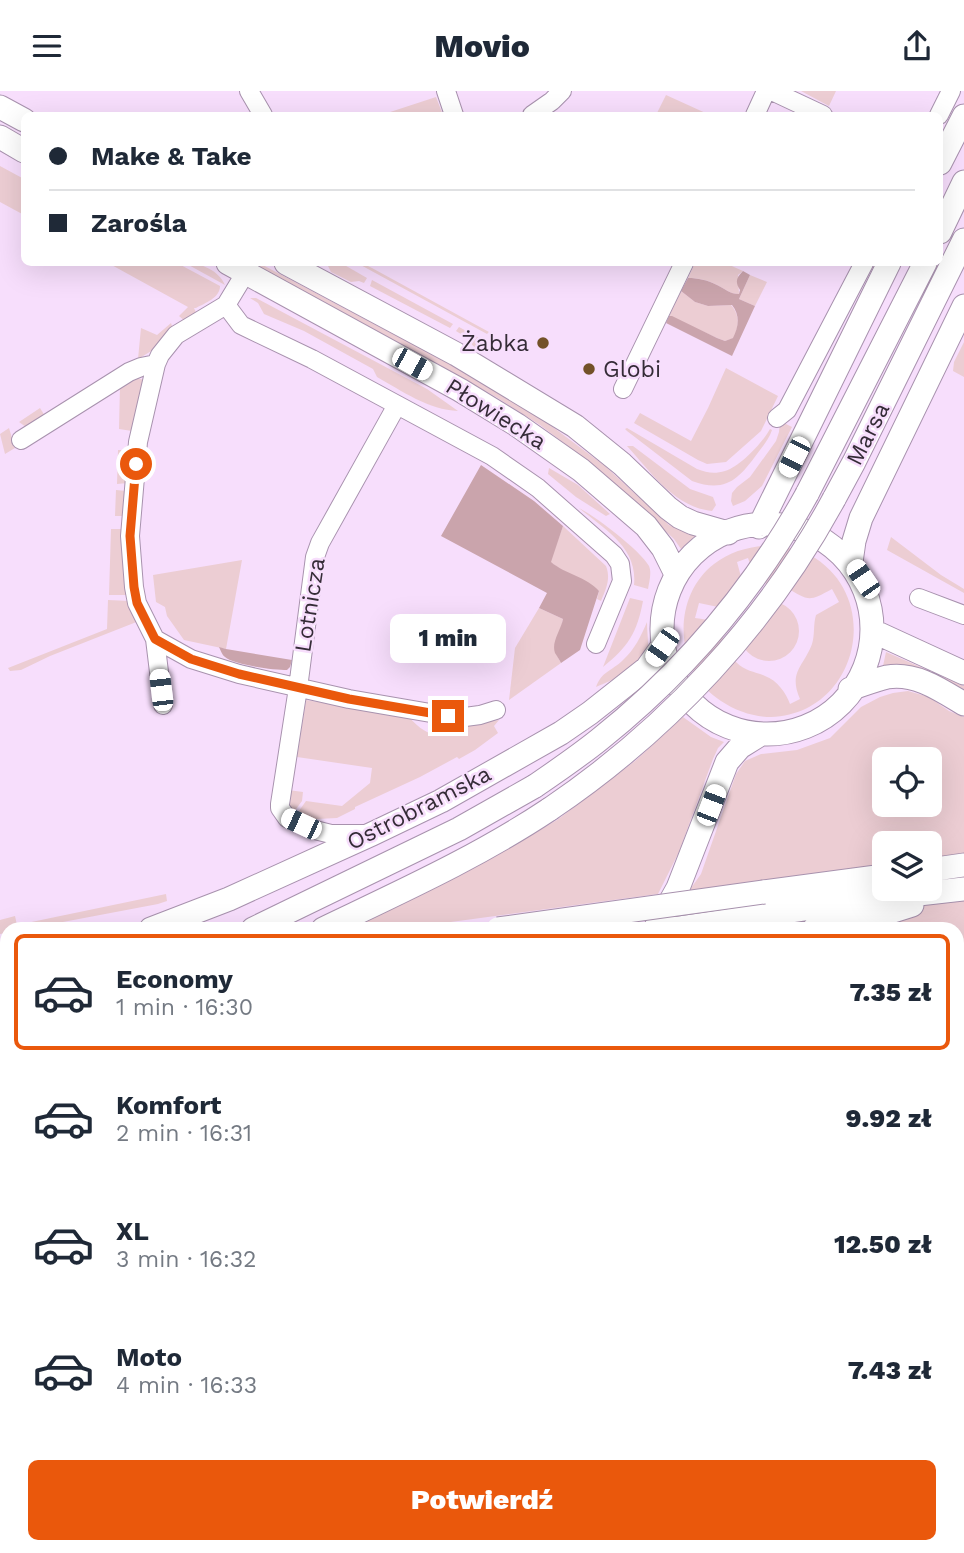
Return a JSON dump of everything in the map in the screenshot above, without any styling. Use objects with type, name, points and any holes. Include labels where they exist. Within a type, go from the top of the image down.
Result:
[{"type":"main road","points":[[0,107],[21,118]]},
{"type":"main road","points":[[943,157],[964,115]]},
{"type":"main road","points":[[0,137],[21,149]]},
{"type":"main road","points":[[943,226],[964,182]]},
{"type":"main road","name":"Marsa","points":[[338,922],[452,867],[550,809],[605,769],[665,717],[720,660],[801,556],[840,489],[964,240]]},
{"type":"main road","points":[[759,527],[888,266]]},
{"type":"main road","name":"Marsa","points":[[267,922],[459,829],[535,786],[600,740],[646,699],[704,641],[771,554],[807,495],[923,266]]},
{"type":"main road","name":"Płowiecka","points":[[237,267],[460,390],[517,425],[581,470],[646,526],[663,548],[676,574]]},
{"type":"main road","name":"Płowiecka","points":[[314,269],[575,426],[680,517],[729,533]]},
{"type":"main road","name":"Marsa","points":[[851,562],[861,518],[964,306]]},
{"type":"main road","points":[[759,527],[783,527],[814,534],[828,541],[851,562],[863,579],[874,611],[875,632],[867,659],[850,689],[833,706],[809,725],[779,733],[761,734],[726,726],[706,714],[677,682],[662,647],[663,609],[676,574],[689,558],[710,541],[729,533],[759,527]]},
{"type":"main road","points":[[875,632],[964,673]]},
{"type":"main road","name":"Ostrobramska","points":[[169,922],[229,899],[441,801],[561,733],[590,713],[647,669],[662,647]]},
{"type":"main road","points":[[850,689],[883,678],[905,676],[919,680],[964,704]]},
{"type":"main road","points":[[661,922],[678,888],[727,762],[740,747],[761,734]]},
{"type":"main road","points":[[942,868],[964,865]]},
{"type":"main road","points":[[549,922],[872,878]]},
{"type":"main road","points":[[710,922],[957,890]]},
{"type":"main road","points":[[849,922],[874,917],[957,890]]},
{"type":"street","points":[[249,91],[261,112]]},
{"type":"street","points":[[446,91],[453,112]]},
{"type":"street","points":[[536,112],[562,91]]},
{"type":"street","points":[[757,112],[769,91],[816,112]]},
{"type":"street","points":[[940,112],[951,91]]},
{"type":"street","points":[[623,389],[683,266]]},
{"type":"street","points":[[777,418],[788,410],[862,266]]},
{"type":"street","points":[[163,705],[155,639],[137,603],[134,587],[130,536],[138,442],[160,355],[176,335],[226,305],[237,267]]},
{"type":"street","points":[[226,305],[242,325],[312,359],[513,469],[618,559],[622,581],[596,644]]},
{"type":"street","points":[[21,440],[129,372],[156,364]]},
{"type":"street","name":"Lotnicza","points":[[372,834],[324,833],[287,818],[280,804],[314,557],[397,405]]},
{"type":"street","points":[[919,598],[964,615]]},
{"type":"street","points":[[155,639],[191,659],[239,674],[349,699],[448,716],[465,717],[496,710]]},
{"type":"shaded area","points":[[801,91],[836,91],[829,106]]},
{"type":"shaded area","points":[[666,95],[703,112],[658,112]]},
{"type":"shaded area","points":[[436,97],[442,112],[390,112]]},
{"type":"shaded area","points":[[0,166],[21,177],[21,213],[0,202]]},
{"type":"shaded area","points":[[113,266],[183,266],[220,286],[218,294],[194,308],[197,315],[186,322],[179,316],[188,307]]},
{"type":"shaded area","points":[[190,266],[208,268],[218,275],[225,285]]},
{"type":"shaded area","points":[[255,266],[265,266],[448,363],[538,416],[605,466],[669,525],[695,536],[681,549],[674,539],[598,469],[540,425],[496,397]]},
{"type":"shaded area","points":[[328,266],[346,266],[367,278],[364,283],[351,282],[331,272]]},
{"type":"shaded area","points":[[362,266],[372,268],[489,332],[487,334]]},
{"type":"shaded area","points":[[694,266],[732,266],[743,271],[738,275],[739,294],[706,281],[688,278]]},
{"type":"shaded area","points":[[743,271],[750,275],[739,299],[755,306],[732,356],[666,323],[669,316],[672,316],[725,341],[733,338],[738,321],[732,305],[708,306],[695,302],[681,291],[688,278],[692,278],[739,294],[737,280]]},
{"type":"shaded area","points":[[750,275],[767,282],[755,306],[739,299]]},
{"type":"shaded area","points":[[372,280],[453,324],[450,328],[370,286]]},
{"type":"shaded area","points":[[681,291],[695,302],[708,306],[731,305],[738,321],[734,338],[725,341],[669,316]]},
{"type":"shaded area","points":[[250,298],[256,298],[427,389],[458,411],[437,407],[406,394],[377,377],[373,369],[304,331],[264,314],[258,303]]},
{"type":"shaded area","points":[[171,323],[173,329],[158,347],[138,359],[141,328],[157,335]]},
{"type":"shaded area","points":[[459,327],[483,340],[479,349],[456,331]]},
{"type":"shaded area","points":[[964,342],[964,377],[953,371],[954,362]]},
{"type":"shaded area","points":[[726,368],[778,396],[761,431],[726,462],[707,464],[634,423],[640,413],[691,441]]},
{"type":"shaded area","points":[[137,378],[144,380],[132,431],[119,429],[120,385]]},
{"type":"shaded area","points":[[40,408],[45,416],[26,427],[19,422]]},
{"type":"shaded area","points":[[780,421],[792,427],[762,486],[745,501],[733,506],[732,493],[750,477],[776,441]]},
{"type":"shaded area","points":[[9,428],[15,448],[5,454],[0,434]]},
{"type":"shaded area","points":[[627,428],[697,469],[714,473],[737,465],[757,447],[770,429],[772,430],[766,442],[737,477],[722,485],[713,485],[692,481],[627,431]]},
{"type":"shaded area","points":[[627,446],[633,446],[690,489],[713,497],[716,505],[712,511],[698,508],[675,496]]},
{"type":"shaded area","points":[[118,450],[131,450],[128,483],[117,484]]},
{"type":"shaded area","points":[[481,465],[534,501],[563,526],[551,562],[599,591],[580,650],[561,663],[554,645],[563,619],[539,608],[547,593],[441,536]]},
{"type":"shaded area","points":[[549,468],[578,485],[610,514],[606,516],[576,497],[548,474]]},
{"type":"shaded area","points":[[116,490],[127,491],[125,516],[115,516]]},
{"type":"shaded area","points":[[579,508],[617,534],[644,559],[650,572],[648,589],[634,585],[631,560],[625,549]]},
{"type":"shaded area","points":[[563,526],[606,566],[608,580],[601,601],[597,599],[599,591],[550,562]]},
{"type":"shaded area","points":[[111,529],[124,529],[129,595],[109,595]]},
{"type":"shaded area","points":[[891,537],[964,589],[964,593],[887,550]]},
{"type":"shaded area","points":[[774,545],[806,553],[833,574],[848,598],[854,624],[851,651],[841,675],[824,696],[801,711],[771,717],[739,710],[721,701],[706,688],[694,672],[687,654],[684,634],[690,596],[700,578],[728,555]],"holes":[[[748,558],[753,572],[762,583],[782,586],[808,598],[832,589],[839,602],[816,615],[812,644],[796,676],[800,699],[790,704],[777,684],[736,662],[715,625],[709,620],[695,618],[699,603],[718,607],[743,584],[737,562]]]},
{"type":"shaded area","points":[[242,560],[226,649],[184,640],[167,616],[165,607],[156,602],[153,575]]},
{"type":"shaded area","points":[[630,598],[643,601],[638,622],[625,646],[603,667]]},
{"type":"shaded area","points":[[108,600],[130,601],[139,621],[21,670],[10,671],[8,668],[107,629]]},
{"type":"shaded area","points":[[763,601],[775,601],[794,614],[799,631],[797,643],[786,656],[775,661],[763,661],[744,648],[739,637],[739,625],[752,606]]},
{"type":"shaded area","points":[[539,608],[563,619],[555,645],[561,663],[509,700],[515,648]]},
{"type":"shaded area","points":[[647,622],[648,645],[642,661],[620,677],[596,687],[604,674],[619,664],[631,651]]},
{"type":"shaded area","points":[[219,647],[292,660],[287,670],[255,667],[230,660],[223,655]]},
{"type":"shaded area","points":[[886,652],[964,686],[964,693],[900,665],[883,666]]},
{"type":"shaded area","points":[[908,691],[929,697],[949,711],[964,717],[964,922],[667,922],[701,874],[736,774],[745,761],[761,754],[797,750],[830,738],[861,707],[880,697]]},
{"type":"shaded area","points":[[306,700],[409,717],[423,730],[439,735],[451,734],[458,725],[499,720],[494,726],[498,733],[459,759],[457,757],[337,818],[317,819],[315,823],[296,815],[306,801],[342,806],[370,783],[372,768],[297,757]]},
{"type":"shaded area","points":[[683,717],[711,737],[724,742],[713,759],[679,852],[658,894],[451,922],[361,922],[419,896],[557,820],[635,761]]},
{"type":"shaded area","points":[[288,790],[303,792],[302,801],[293,813],[288,806]]},
{"type":"shaded area","points":[[166,894],[167,901],[158,904],[63,922],[31,922]]},
{"type":"shaded area","points":[[15,916],[16,922],[0,922],[0,920]]},
{"type":"place","name":"Żabka","points":[[543,343]]},
{"type":"place","name":"Globi","points":[[589,369]]},
{"type":"route","points":[[136,464],[130,536],[134,587],[137,603],[155,639],[191,659],[239,674],[349,699],[448,716]]}]
